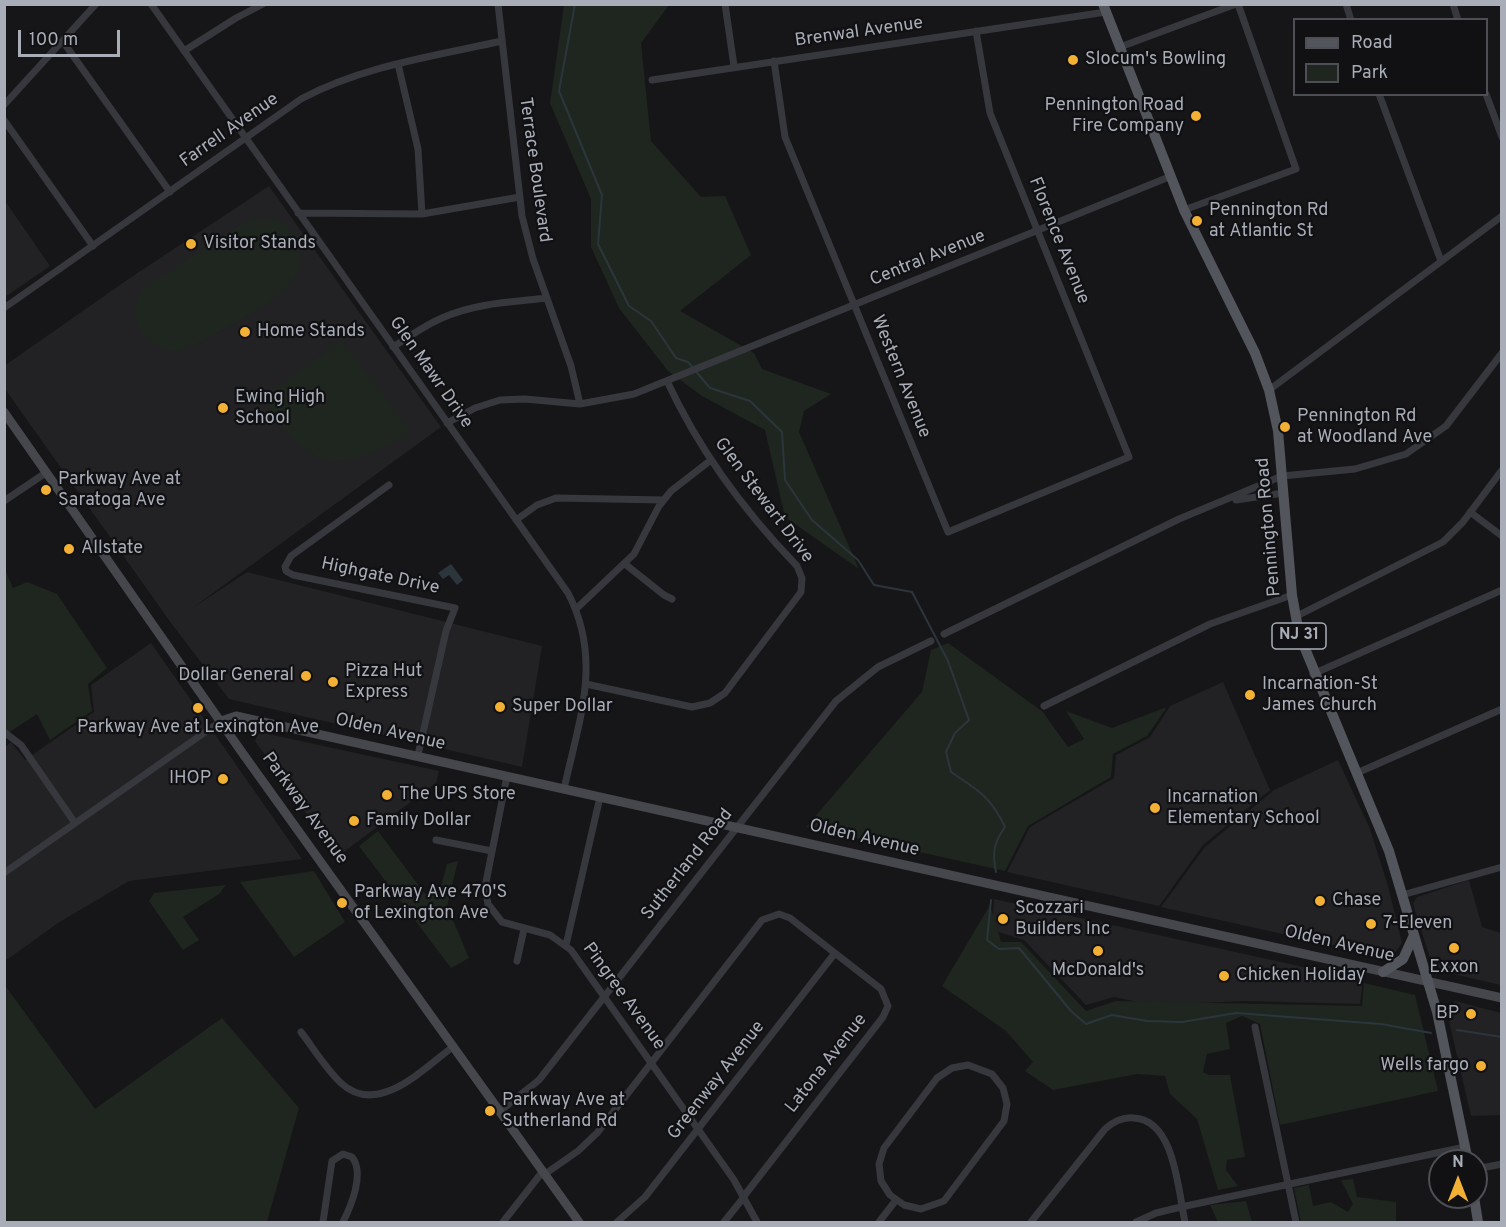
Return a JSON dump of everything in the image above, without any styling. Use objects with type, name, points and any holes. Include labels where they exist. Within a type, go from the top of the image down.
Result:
[{"type":"main road","name":"Pennington Road","points":[[1104,8],[1169,177],[1255,353],[1269,390],[1278,431],[1295,618],[1313,674],[1379,825],[1402,895],[1447,1052],[1465,1147]]},
{"type":"main road","name":"Parkway Avenue","points":[[4,412],[221,721],[579,1222]]},
{"type":"main road","name":"Olden Avenue","points":[[221,721],[236,716],[418,755],[1502,998]]},
{"type":"main road","points":[[1383,972],[1403,959],[1414,935]]},
{"type":"street","points":[[4,105],[64,43],[96,4]]},
{"type":"street","name":"Glen Mawr Drive","points":[[151,4],[516,520],[576,609],[586,641],[586,684],[564,789]]},
{"type":"street","points":[[184,51],[263,4]]},
{"type":"street","name":"Terrace Boulevard","points":[[498,4],[527,240],[571,366],[580,404]]},
{"type":"street","points":[[725,4],[734,66]]},
{"type":"street","points":[[1120,47],[1237,4],[1296,169],[1184,210]]},
{"type":"street","name":"Brenwal Avenue","points":[[652,80],[976,31],[1104,8]]},
{"type":"street","name":"Florence Avenue","points":[[948,532],[1129,457],[990,113],[976,31]]},
{"type":"street","name":"Farrell Avenue","points":[[4,308],[291,105],[322,88],[368,71],[502,41]]},
{"type":"street","points":[[64,43],[170,192]]},
{"type":"street","name":"Western Avenue","points":[[774,61],[785,138],[948,532]]},
{"type":"street","points":[[398,64],[418,149],[422,214]]},
{"type":"street","points":[[1380,96],[1441,261]]},
{"type":"street","points":[[1487,96],[1502,137]]},
{"type":"street","points":[[4,120],[93,246]]},
{"type":"street","name":"Central Avenue","points":[[447,423],[475,408],[500,400],[525,399],[580,404],[614,399],[667,381],[1169,177]]},
{"type":"street","points":[[298,213],[422,214],[520,197]]},
{"type":"street","points":[[1269,390],[1502,216]]},
{"type":"street","points":[[393,347],[429,324],[457,311],[487,304],[547,298]]},
{"type":"street","points":[[944,634],[1179,519],[1282,476],[1364,468],[1406,454],[1446,426],[1502,353]]},
{"type":"street","name":"Glen Stewart Drive","points":[[586,684],[684,706],[710,703],[724,693],[798,598],[802,585],[797,566],[762,528],[711,460],[688,424],[667,381]]},
{"type":"street","points":[[576,609],[625,564],[641,543],[663,500],[682,481],[711,460]]},
{"type":"street","points":[[1295,618],[1432,550],[1455,532],[1502,470]]},
{"type":"street","points":[[4,501],[46,472]]},
{"type":"street","name":"Highgate Drive","points":[[389,485],[291,556],[285,567],[286,572],[293,575],[454,608],[446,630],[418,755]]},
{"type":"street","points":[[1224,501],[1283,493]]},
{"type":"street","points":[[516,520],[537,505],[556,498],[663,500]]},
{"type":"street","points":[[1470,512],[1502,536]]},
{"type":"street","points":[[625,564],[664,596],[672,599]]},
{"type":"street","points":[[1313,674],[1502,590]]},
{"type":"street","points":[[1044,706],[1210,624],[1292,595]]},
{"type":"street","name":"Sutherland Road","points":[[500,1111],[539,1080],[843,695],[878,668],[931,641]]},
{"type":"street","points":[[1357,773],[1502,709]]},
{"type":"street","points":[[4,873],[221,721]]},
{"type":"street","points":[[4,732],[21,745],[75,823]]},
{"type":"street","name":"Pingree Avenue","points":[[507,776],[485,887],[488,904],[502,922],[550,935],[566,945],[698,1129],[744,1197],[757,1222]]},
{"type":"street","points":[[566,945],[600,797]]},
{"type":"street","points":[[436,840],[492,851]]},
{"type":"street","points":[[1402,895],[1502,867]]},
{"type":"street","name":"Latona Avenue","points":[[651,1063],[762,920],[772,914],[782,915],[835,953],[881,989],[887,1000],[886,1012],[724,1222]]},
{"type":"street","points":[[517,961],[524,929]]},
{"type":"street","name":"Greenway Avenue","points":[[617,1222],[645,1197],[835,953]]},
{"type":"street","points":[[1255,1027],[1296,1222]]},
{"type":"street","points":[[301,1032],[339,1082],[353,1091],[371,1095],[395,1088],[454,1046]]},
{"type":"street","points":[[503,1222],[544,1172],[589,1141],[651,1063]]},
{"type":"street","points":[[968,1065],[992,1074],[1006,1096],[1004,1121],[950,1196],[936,1205],[921,1209],[896,1200],[881,1181],[879,1164],[884,1149],[901,1125],[945,1071],[968,1065]]},
{"type":"street","points":[[1032,1222],[1101,1133],[1116,1121],[1140,1118],[1153,1124],[1164,1136],[1185,1222]]},
{"type":"street","points":[[1136,1222],[1156,1213],[1181,1207],[1465,1147]]},
{"type":"street","points":[[323,1222],[332,1161],[343,1154],[352,1157],[356,1165],[354,1192],[343,1222]]},
{"type":"street","points":[[879,1222],[896,1200]]},
{"type":"shaded area","name":"Ewing High School","points":[[269,186],[441,427],[191,609],[247,572],[542,646],[522,767],[229,699],[171,623],[5,389],[4,366],[130,278]]},
{"type":"shaded area","points":[[5,201],[50,266],[4,297]]},
{"type":"shaded area","points":[[451,564],[463,580],[457,585],[449,575],[443,579],[438,573]]},
{"type":"shaded area","points":[[151,643],[302,859],[129,881],[58,923],[5,961],[5,747],[11,742],[25,760],[94,712],[91,685]]},
{"type":"shaded area","name":"Incarnation Elementary School","points":[[1223,682],[1270,790],[1203,845],[1159,906],[1007,872],[1030,827],[1114,778],[1116,755],[1150,737],[1170,706]]},
{"type":"shaded area","points":[[259,732],[439,771],[436,783],[337,857],[255,741]]},
{"type":"shaded area","points":[[1338,760],[1370,829],[1388,886],[1402,943],[1391,958],[1161,907],[1205,847],[1274,790]]},
{"type":"shaded area","points":[[1469,880],[1482,927],[1501,933],[1501,985],[1445,972],[1431,961],[1413,904],[1417,897]]},
{"type":"shaded area","points":[[994,899],[1363,980],[1360,1004],[1246,1001],[1153,1005],[1114,997],[1086,1005],[1024,940],[992,930]]},
{"type":"shaded area","points":[[1455,1001],[1501,1013],[1501,1115],[1471,1116],[1446,1008]]},
{"type":"green space","points":[[564,5],[669,5],[641,43],[651,141],[701,197],[725,196],[751,255],[680,311],[754,353],[762,369],[831,394],[804,411],[799,432],[859,569],[785,517],[765,430],[702,396],[668,371],[619,308],[591,247],[591,199],[550,103]]},
{"type":"green space","points":[[257,218],[280,222],[289,227],[299,243],[300,262],[287,288],[233,325],[184,349],[175,351],[165,349],[148,339],[136,320],[136,303],[143,288],[244,223]]},
{"type":"green space","points":[[342,341],[410,430],[386,446],[372,452],[344,460],[330,460],[316,456],[303,448],[286,430],[262,397]]},
{"type":"green space","points":[[4,567],[13,588],[27,582],[57,594],[107,668],[88,684],[92,711],[50,740],[37,714],[5,735]]},
{"type":"green space","points":[[948,643],[1043,712],[1068,747],[1084,739],[1066,711],[1112,728],[1167,707],[1147,736],[1113,754],[1111,777],[1028,826],[1005,871],[806,827],[922,692],[931,650]]},
{"type":"green space","points":[[378,831],[425,894],[440,890],[447,864],[458,861],[447,906],[469,958],[451,968],[359,846]]},
{"type":"green space","points":[[314,871],[345,922],[294,957],[240,882]]},
{"type":"green space","points":[[226,885],[219,894],[183,917],[199,940],[183,950],[149,901],[154,893]]},
{"type":"green space","points":[[990,905],[1001,942],[1021,942],[1086,1011],[1116,1001],[1362,1006],[1364,983],[1415,995],[1438,1091],[1280,1125],[1260,1024],[1242,1016],[1226,1023],[1230,1049],[1207,1054],[1203,1072],[1209,1075],[1230,1075],[1245,1157],[1227,1160],[1226,1170],[1238,1186],[1218,1190],[1197,1119],[1170,1094],[1165,1076],[1137,1074],[1053,1090],[1025,1071],[1033,1062],[1006,1031],[942,986]]},
{"type":"green space","points":[[4,984],[95,1109],[222,1018],[299,1108],[267,1222],[5,1222]]},
{"type":"green space","points":[[1353,1179],[1357,1197],[1396,1202],[1396,1222],[1301,1222],[1294,1188],[1309,1185],[1313,1206],[1331,1202],[1348,1212],[1353,1204],[1341,1180]]},
{"type":"green space","points":[[1246,1201],[1252,1222],[1218,1222],[1210,1205]]},
{"type":"waterway","points":[[575,4],[559,91],[602,195],[598,244],[629,306],[651,321],[676,358],[688,362],[710,388],[750,401],[782,432],[785,480],[812,520],[858,560],[874,585],[912,592],[948,661],[969,720],[955,733],[946,752],[951,772],[989,801],[1005,827],[995,848],[996,872]]},
{"type":"waterway","points":[[991,900],[987,940],[999,949],[1019,948],[1071,1011],[1086,1024],[1112,1015],[1147,1021],[1182,1022],[1236,1013],[1381,1024],[1431,1033]]},
{"type":"waterway","points":[[1457,1030],[1502,1037]]},
{"type":"place","name":"Slocum's Bowling","points":[[1073,60]]},
{"type":"place","name":"Pennington Road Fire Company","points":[[1196,116]]},
{"type":"place","name":"Pennington Rd at Atlantic St","points":[[1197,221]]},
{"type":"place","name":"Visitor Stands","points":[[191,244]]},
{"type":"place","name":"Home Stands","points":[[245,332]]},
{"type":"place","name":"Ewing High School","points":[[223,408]]},
{"type":"place","name":"Pennington Rd at Woodland Ave","points":[[1285,427]]},
{"type":"place","name":"Parkway Ave at Saratoga Ave","points":[[46,490]]},
{"type":"place","name":"Allstate","points":[[69,549]]},
{"type":"place","name":"Dollar General","points":[[306,676]]},
{"type":"place","name":"Pizza Hut Express","points":[[333,682]]},
{"type":"place","name":"Incarnation-St James Church","points":[[1250,695]]},
{"type":"place","name":"Super Dollar","points":[[500,707]]},
{"type":"place","name":"Parkway Ave at Lexington Ave","points":[[198,708]]},
{"type":"place","name":"IHOP","points":[[223,779]]},
{"type":"place","name":"The UPS Store","points":[[387,795]]},
{"type":"place","name":"Incarnation Elementary School","points":[[1155,808]]},
{"type":"place","name":"Family Dollar","points":[[354,821]]},
{"type":"place","name":"Chase","points":[[1320,901]]},
{"type":"place","name":"Parkway Ave 470'S of Lexington Ave","points":[[342,903]]},
{"type":"place","name":"Scozzari Builders Inc","points":[[1003,919]]},
{"type":"place","name":"7-Eleven","points":[[1371,924]]},
{"type":"place","name":"Exxon","points":[[1454,948]]},
{"type":"place","name":"McDonald's","points":[[1098,951]]},
{"type":"place","name":"Chicken Holiday","points":[[1224,976]]},
{"type":"place","name":"BP","points":[[1471,1014]]},
{"type":"place","name":"Wells fargo","points":[[1481,1066]]},
{"type":"place","name":"Parkway Ave at Sutherland Rd","points":[[490,1111]]}]
